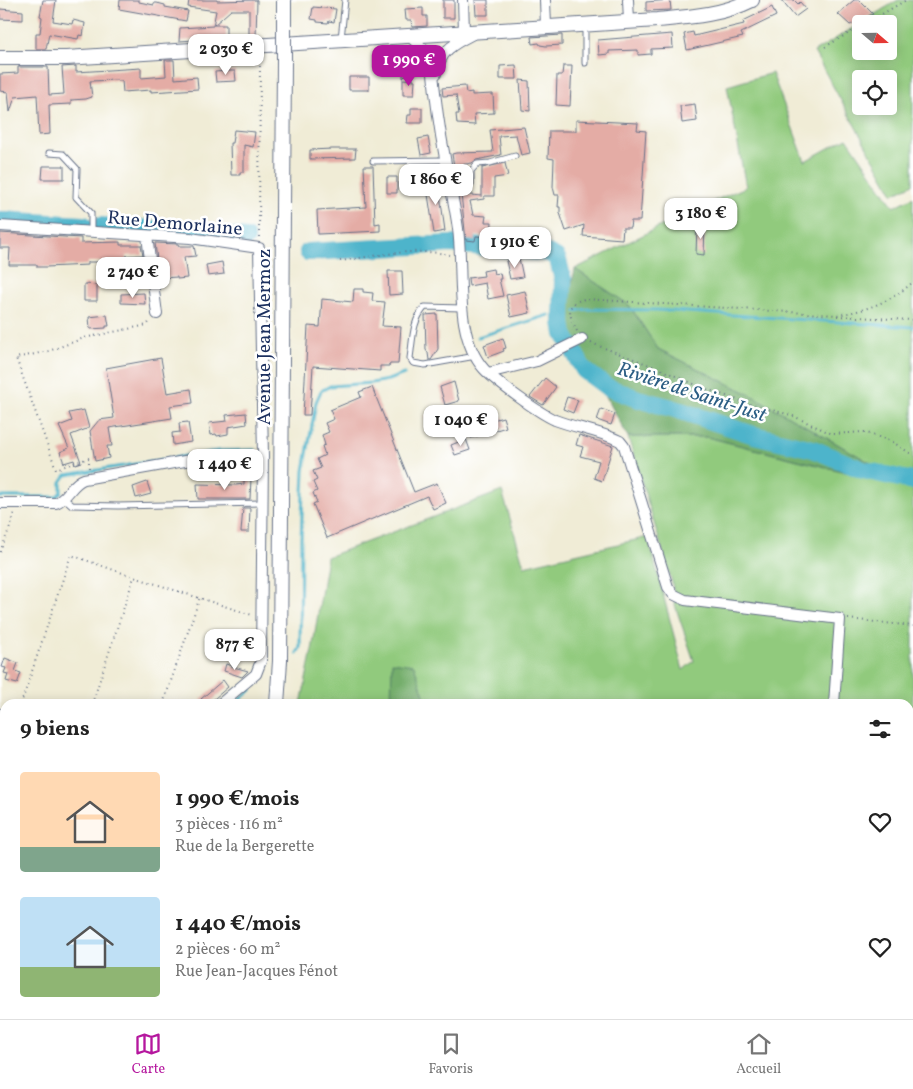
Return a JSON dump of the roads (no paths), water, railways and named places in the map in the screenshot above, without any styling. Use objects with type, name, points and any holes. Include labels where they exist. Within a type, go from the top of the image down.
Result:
[{"type":"street","name":"Avenue Jean Mermoz","points":[[277,699],[280,661],[284,0]]},
{"type":"street","points":[[463,0],[464,32]]},
{"type":"street","points":[[545,0],[546,26]]},
{"type":"street","points":[[628,0],[629,21]]},
{"type":"street","points":[[0,58],[66,58],[629,21],[705,15],[726,10],[752,0]]},
{"type":"street","points":[[435,90],[438,65],[443,54],[455,44],[482,30]]},
{"type":"street","points":[[409,36],[423,47],[430,57],[459,238],[462,308],[467,334],[476,356],[488,372],[544,414],[620,441],[624,446],[668,587],[676,596],[685,600],[840,619],[834,699]]},
{"type":"street","name":"Rue Demorlaine","points":[[0,226],[195,239],[259,248],[263,456],[261,661],[254,677],[226,699]]},
{"type":"street","points":[[148,236],[157,314]]},
{"type":"street","points":[[488,372],[537,361],[574,344]]},
{"type":"street","points":[[0,502],[56,503],[64,498],[77,482],[84,479],[190,460],[263,456]]},
{"type":"lane","points":[[341,40],[345,0]]},
{"type":"lane","points":[[584,63],[585,23]]},
{"type":"lane","points":[[49,153],[63,154],[77,169],[76,196],[91,213],[91,232]]},
{"type":"lane","points":[[450,187],[471,184],[471,171],[477,164],[490,163],[515,156]]},
{"type":"lane","points":[[373,161],[445,160]]},
{"type":"lane","points":[[462,308],[425,307],[418,315],[414,324],[410,358],[413,363],[425,366],[476,356]]},
{"type":"lane","points":[[64,498],[72,505],[81,506],[262,503]]},
{"type":"waterway","name":"Rivière de Saint-Just","points":[[0,220],[84,225]]},
{"type":"waterway","name":"Rivière de Saint-Just","points":[[100,226],[173,230],[246,238]]},
{"type":"waterway","name":"Rivière de Saint-Just","points":[[308,252],[451,244],[548,253],[558,260],[563,280],[562,322],[564,334],[584,370],[607,387],[638,399],[754,435],[813,449],[863,470],[913,481]]},
{"type":"waterway","points":[[575,311],[588,309],[657,310],[913,327]]},
{"type":"waterway","points":[[478,337],[549,315]]},
{"type":"waterway","points":[[297,653],[300,648],[304,471],[316,402],[321,391],[330,386],[372,383],[404,374]]},
{"type":"waterway","points":[[0,497],[56,497],[61,492],[61,482],[66,475],[218,451],[254,450]]},
{"type":"waterway","points":[[240,699],[251,690]]}]
